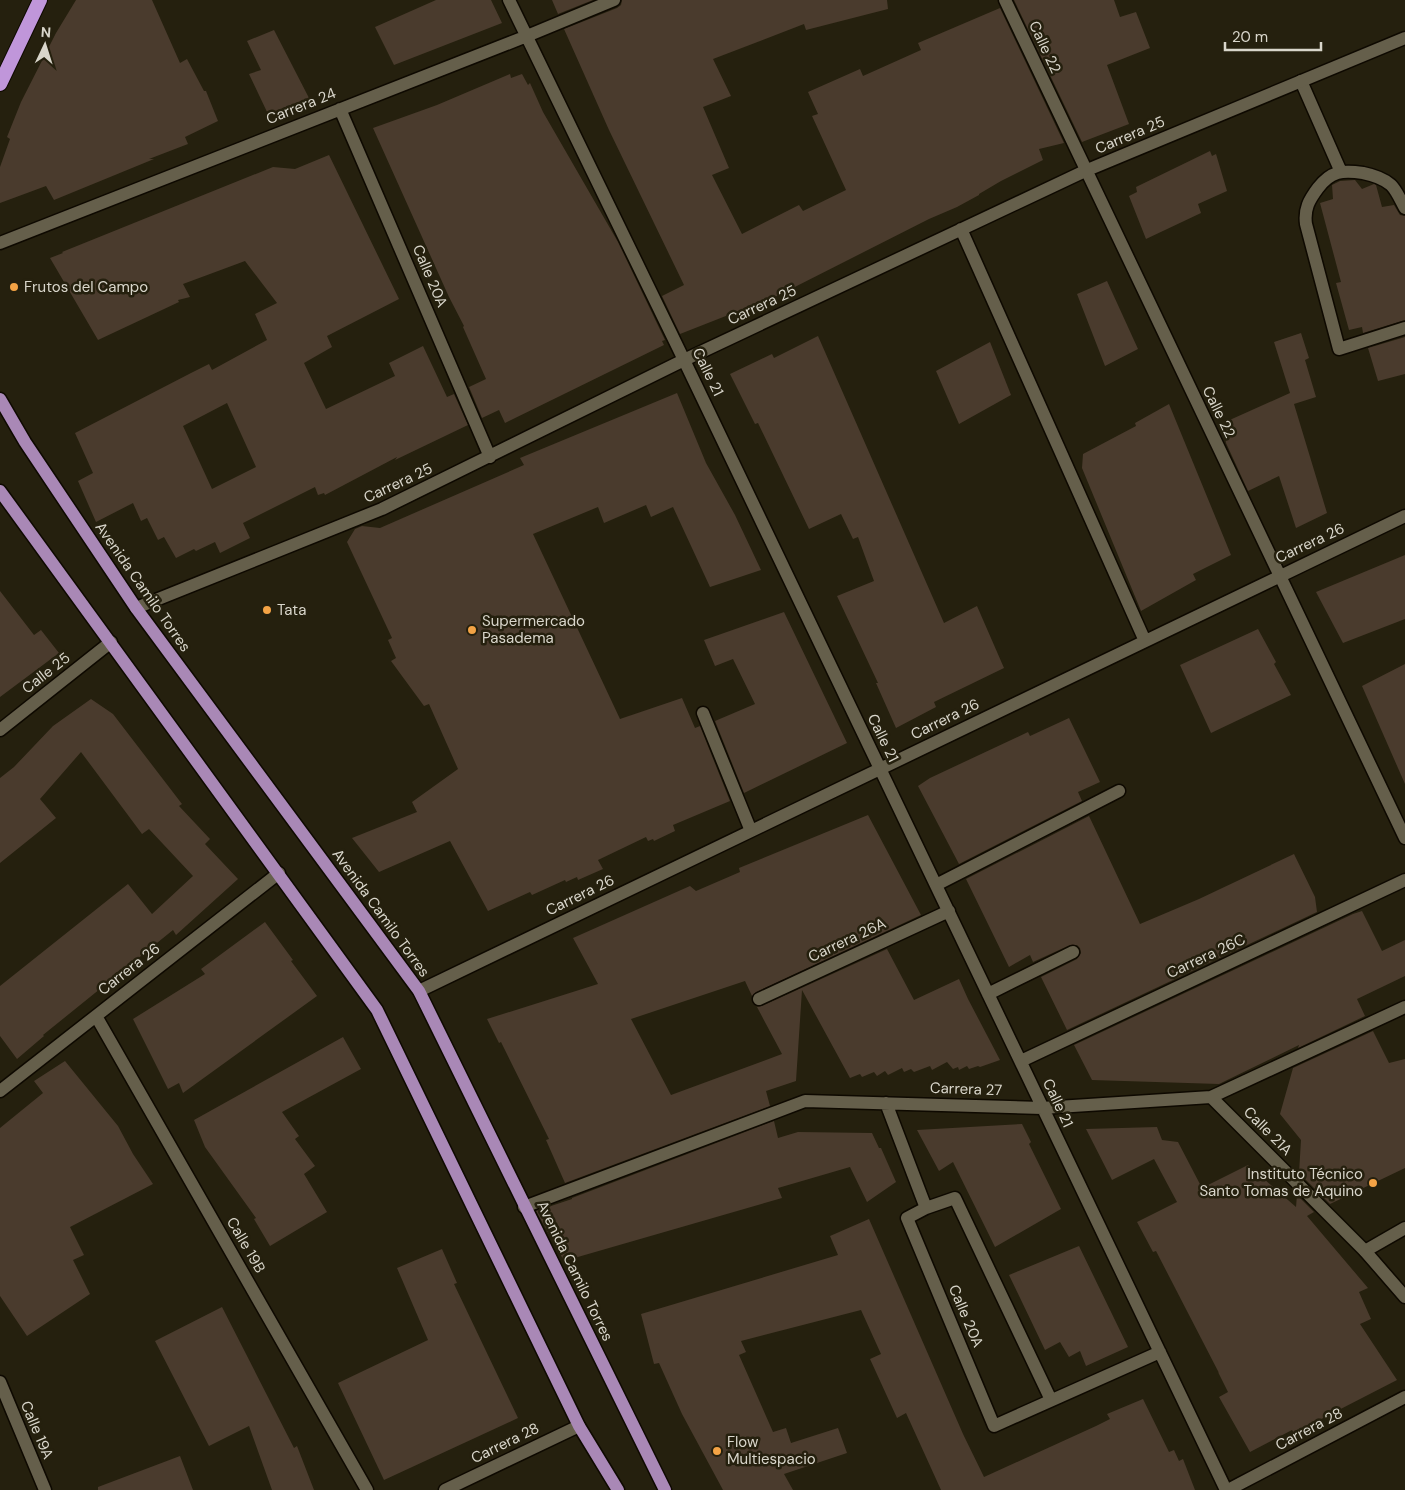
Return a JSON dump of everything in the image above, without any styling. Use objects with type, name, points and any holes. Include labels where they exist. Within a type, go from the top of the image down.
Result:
[{"type":"highway","points":[[0,84],[40,0]]},
{"type":"main road","name":"Avenida Camilo Torres","points":[[0,399],[25,442],[136,608],[419,991],[665,1490]]},
{"type":"main road","points":[[0,491],[377,1010],[579,1426],[618,1490]]},
{"type":"street","name":"Calle 21","points":[[509,0],[1227,1490]]},
{"type":"street","name":"Carrera 24","points":[[0,243],[614,0]]},
{"type":"street","name":"Calle 22","points":[[1005,0],[1405,838]]},
{"type":"street","name":"Carrera 25","points":[[136,608],[382,510],[684,360],[1085,171],[1405,38]]},
{"type":"street","points":[[1301,81],[1341,172]]},
{"type":"street","name":"Calle 20A","points":[[340,108],[490,457]]},
{"type":"street","points":[[1405,208],[1392,185],[1380,178],[1351,171],[1341,172],[1323,180],[1310,200],[1305,213],[1306,224],[1339,349],[1405,328]]},
{"type":"street","points":[[961,229],[1145,641]]},
{"type":"street","name":"Carrera 26","points":[[419,991],[1405,516]]},
{"type":"street","name":"Calle 25","points":[[0,730],[111,642]]},
{"type":"street","points":[[704,712],[751,831]]},
{"type":"street","points":[[936,885],[1118,791]]},
{"type":"street","name":"Carrera 26","points":[[0,1091],[279,873]]},
{"type":"street","name":"Carrera 26C","points":[[1021,1061],[1405,880]]},
{"type":"street","name":"Carrera 26A","points":[[760,998],[949,911]]},
{"type":"street","points":[[988,994],[1073,952]]},
{"type":"street","name":"Carrera 27","points":[[524,1207],[805,1100],[1042,1108],[1211,1097],[1405,1007]]},
{"type":"street","name":"Calle 19B","points":[[96,1016],[367,1490]]},
{"type":"street","name":"Calle 21A","points":[[1211,1097],[1365,1251],[1405,1297]]},
{"type":"street","points":[[886,1103],[926,1208],[955,1198],[1051,1400],[1160,1352]]},
{"type":"street","name":"Calle 20A","points":[[926,1208],[907,1218],[994,1426],[1051,1400]]},
{"type":"street","points":[[1365,1251],[1405,1228]]},
{"type":"street","name":"Calle 19A","points":[[0,1382],[45,1490]]},
{"type":"street","name":"Carrera 28","points":[[1227,1490],[1405,1397]]},
{"type":"street","name":"Carrera 28","points":[[444,1490],[579,1426]]},
{"type":"building","points":[[76,0],[152,0],[180,63],[187,59],[204,91],[206,91],[218,121],[185,137],[188,144],[54,200],[46,186],[0,203],[0,167],[10,139],[7,137],[21,102],[56,33]]},
{"type":"building","points":[[436,0],[491,0],[502,23],[394,65],[375,27]]},
{"type":"building","points":[[552,0],[593,0],[558,14]]},
{"type":"building","points":[[622,0],[887,0],[888,9],[806,30],[804,24],[713,59],[731,96],[703,107],[729,168],[712,175],[742,234],[799,205],[803,211],[846,190],[812,116],[818,114],[808,92],[860,69],[863,76],[921,50],[918,43],[1000,8],[1064,143],[1039,149],[1043,160],[1001,181],[957,207],[929,219],[777,296],[680,334],[662,296],[684,285],[609,130],[564,29],[617,8],[621,5]]},
{"type":"building","points":[[1014,0],[1114,0],[1120,17],[1136,12],[1150,48],[1107,65],[1129,124],[1082,142]]},
{"type":"building","points":[[274,30],[309,98],[268,114],[249,74],[261,70],[247,41]]},
{"type":"building","points":[[510,74],[511,78],[522,74],[528,85],[530,83],[543,112],[618,242],[665,340],[662,341],[664,345],[505,423],[499,410],[482,418],[469,387],[486,379],[464,326],[449,297],[373,128],[437,105]]},
{"type":"building","points":[[1210,151],[1212,156],[1216,154],[1227,191],[1198,204],[1201,213],[1146,239],[1129,196],[1137,192],[1136,187]]},
{"type":"building","points":[[329,155],[399,299],[327,336],[332,347],[304,363],[326,409],[395,376],[389,363],[423,346],[447,397],[454,394],[468,425],[395,460],[397,457],[325,495],[324,493],[318,495],[315,487],[243,523],[250,538],[220,553],[215,542],[176,558],[164,537],[158,540],[147,518],[141,521],[133,503],[96,522],[78,481],[93,473],[75,433],[209,364],[212,370],[267,340],[255,314],[277,303],[245,261],[183,284],[190,297],[178,300],[179,302],[98,340],[50,258],[273,167],[295,169]],"holes":[[[227,403],[256,467],[212,489],[183,426]]]},
{"type":"building","points":[[1355,180],[1362,189],[1374,184],[1376,185],[1382,207],[1394,205],[1400,215],[1405,216],[1405,320],[1363,333],[1362,327],[1349,330],[1336,283],[1341,282],[1320,203],[1333,199],[1332,185],[1340,181]]},
{"type":"building","points":[[1107,281],[1138,349],[1105,366],[1077,294]]},
{"type":"building","points":[[1301,333],[1309,358],[1305,360],[1316,397],[1294,404],[1327,513],[1296,528],[1279,476],[1248,491],[1226,443],[1223,423],[1290,393],[1274,342]]},
{"type":"building","points":[[818,336],[944,623],[977,606],[1004,668],[934,702],[936,707],[896,728],[876,683],[878,683],[837,596],[874,581],[858,537],[853,539],[841,514],[809,529],[758,423],[755,424],[730,374],[772,354],[774,358]]},
{"type":"building","points":[[1405,337],[1405,374],[1378,381],[1368,348]]},
{"type":"building","points":[[990,342],[1011,395],[959,424],[936,371]]},
{"type":"building","points":[[677,393],[706,463],[735,515],[761,570],[710,587],[673,507],[651,517],[646,505],[604,523],[598,507],[533,534],[620,719],[682,698],[695,728],[700,726],[730,801],[673,825],[675,831],[654,841],[653,839],[648,841],[646,837],[598,860],[603,869],[578,880],[577,877],[566,882],[565,880],[532,895],[530,892],[488,911],[450,841],[379,872],[352,838],[417,812],[412,802],[458,769],[429,704],[424,706],[391,661],[396,658],[388,640],[392,638],[347,542],[355,529],[362,526],[380,528],[524,465],[520,458]]},
{"type":"building","points":[[1169,404],[1231,555],[1193,574],[1196,580],[1141,611],[1082,468],[1083,454],[1136,426],[1135,423]]},
{"type":"building","points":[[1405,555],[1405,619],[1343,643],[1316,592]]},
{"type":"building","points":[[0,591],[34,635],[41,630],[59,653],[0,697]]},
{"type":"building","points":[[784,612],[847,743],[744,793],[715,721],[755,704],[733,659],[715,666],[704,640]]},
{"type":"building","points":[[1258,629],[1291,695],[1211,733],[1180,665]]},
{"type":"building","points":[[1405,664],[1405,784],[1362,686]]},
{"type":"building","points":[[91,699],[113,714],[182,804],[179,806],[210,839],[205,844],[238,879],[176,935],[173,930],[43,1035],[17,1059],[0,1036],[0,986],[128,884],[152,914],[193,876],[149,829],[142,834],[81,752],[40,799],[56,818],[0,863],[0,778],[14,767],[53,726]]},
{"type":"building","points":[[1069,718],[1100,782],[1078,792],[1082,801],[959,864],[918,786],[930,778],[1028,732],[1030,736]]},
{"type":"building","points":[[868,815],[921,915],[756,992],[752,996],[745,981],[631,1019],[671,1095],[782,1054],[757,1007],[887,949],[914,1000],[959,979],[1000,1060],[969,1069],[967,1066],[959,1070],[958,1067],[953,1069],[947,1062],[932,1070],[930,1066],[914,1072],[911,1069],[904,1072],[902,1068],[888,1075],[885,1071],[877,1076],[874,1072],[862,1077],[860,1074],[850,1078],[802,990],[796,1081],[766,1091],[770,1106],[565,1183],[546,1140],[549,1139],[501,1042],[499,1043],[487,1019],[598,984],[573,938],[690,886],[696,891],[740,872],[739,868]]},
{"type":"building","points":[[1089,816],[1140,924],[1199,899],[1294,854],[1315,897],[1317,912],[1067,1030],[1041,977],[1077,959],[1081,953],[1080,948],[1077,945],[1070,945],[1033,962],[1030,955],[1009,967],[966,879]]},
{"type":"building","points":[[1362,911],[1382,951],[1405,940],[1405,976],[1357,999],[1365,1016],[1298,1048],[1299,1045],[1219,1084],[1092,1080],[1074,1045]]},
{"type":"building","points":[[265,922],[317,996],[183,1093],[179,1083],[168,1089],[133,1019],[205,974],[201,969]]},
{"type":"building","name":"Instituto Técnico Santo Tomas de Aquino","points":[[1373,1031],[1389,1063],[1405,1059],[1405,1168],[1330,1204],[1299,1173],[1301,1140],[1280,1114],[1293,1068]]},
{"type":"building","points":[[343,1037],[361,1069],[282,1112],[299,1136],[295,1139],[315,1166],[304,1174],[327,1212],[270,1246],[254,1219],[256,1218],[205,1147],[194,1120]]},
{"type":"building","points":[[65,1061],[118,1126],[133,1154],[153,1184],[70,1227],[84,1255],[73,1260],[90,1294],[27,1336],[0,1296],[0,1128],[43,1093],[34,1081]]},
{"type":"building","points":[[774,1121],[778,1138],[798,1132],[872,1133],[896,1182],[867,1202],[850,1167],[778,1188],[782,1198],[564,1261],[536,1211],[572,1199]]},
{"type":"building","points":[[1022,1124],[1031,1142],[1029,1144],[1061,1209],[995,1247],[953,1162],[939,1171],[917,1130]]},
{"type":"building","points":[[1157,1127],[1162,1140],[1178,1142],[1202,1188],[1248,1165],[1296,1207],[1297,1195],[1314,1212],[1307,1216],[1368,1288],[1359,1292],[1371,1319],[1360,1324],[1397,1380],[1294,1433],[1292,1430],[1250,1452],[1219,1397],[1228,1392],[1219,1373],[1156,1251],[1153,1252],[1137,1222],[1177,1202],[1154,1159],[1112,1180],[1086,1129]]},
{"type":"building","points":[[869,1219],[963,1434],[984,1477],[1096,1426],[1110,1419],[1107,1414],[1143,1399],[1169,1452],[1174,1450],[1179,1461],[1183,1459],[1195,1490],[941,1490],[906,1413],[897,1418],[870,1359],[881,1354],[861,1310],[741,1341],[746,1352],[739,1355],[773,1432],[786,1428],[791,1443],[838,1428],[847,1453],[784,1474],[793,1490],[723,1490],[682,1414],[659,1363],[654,1364],[641,1314],[838,1255],[830,1236]]},
{"type":"building","points":[[1079,1246],[1128,1347],[1086,1366],[1080,1351],[1069,1357],[1060,1342],[1045,1350],[1009,1275]]},
{"type":"building","points":[[442,1249],[457,1283],[454,1284],[518,1418],[384,1480],[338,1383],[428,1340],[397,1268]]},
{"type":"building","points":[[222,1307],[294,1448],[297,1446],[314,1490],[272,1490],[249,1426],[209,1446],[155,1341]]},
{"type":"building","points":[[180,1456],[193,1490],[98,1490],[98,1487]]},
{"type":"place","name":"Frutos del Campo","points":[[14,287]]},
{"type":"place","name":"Tata","points":[[267,610]]},
{"type":"place","name":"Supermercado Pasadema","points":[[472,630]]},
{"type":"place","name":"Instituto Técnico Santo Tomas de Aquino","points":[[1373,1183]]},
{"type":"place","name":"Flow Multiespacio","points":[[717,1451]]}]
